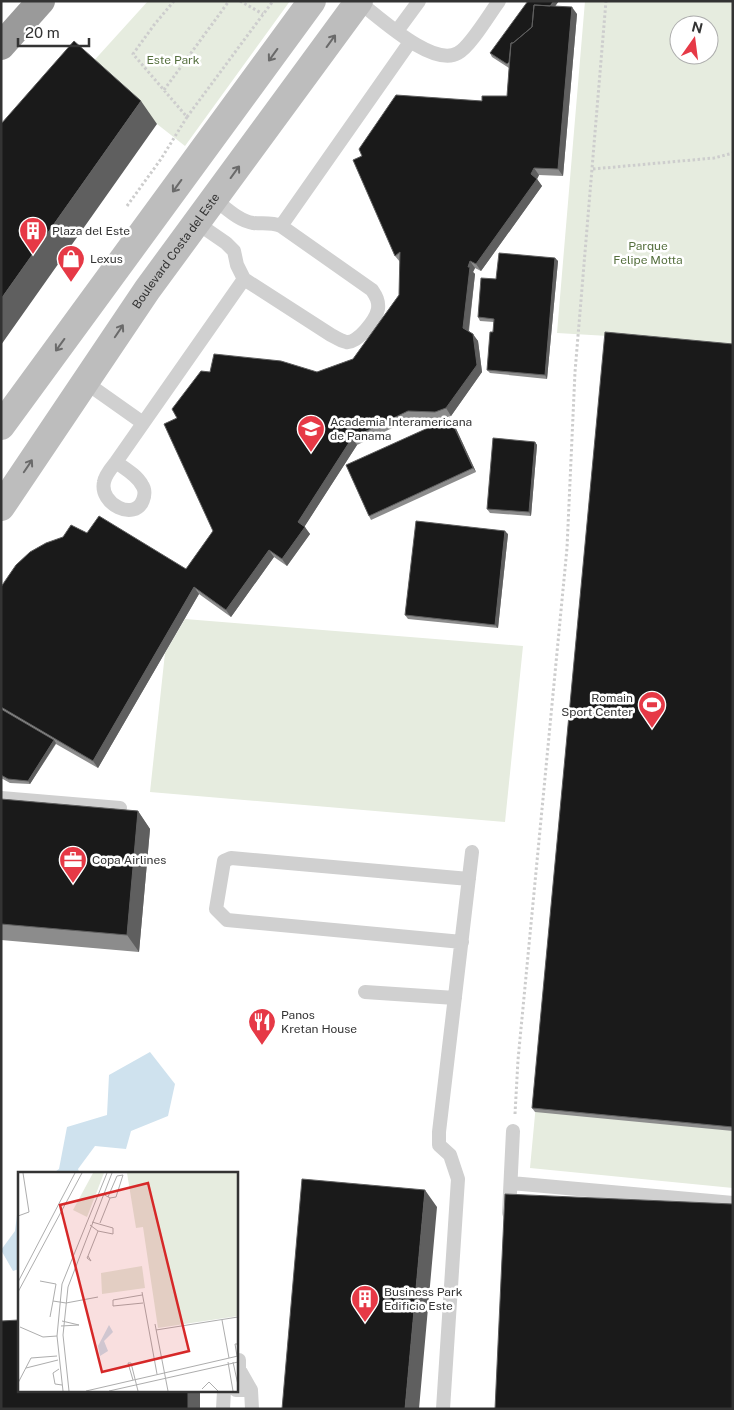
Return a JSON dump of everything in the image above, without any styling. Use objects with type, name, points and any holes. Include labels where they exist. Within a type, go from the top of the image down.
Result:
[{"type":"highway","points":[[1,46],[42,1]]},
{"type":"street","points":[[1,426],[312,1]]},
{"type":"street","name":"Boulevard Costa del Este","points":[[1,507],[147,290],[359,2]]},
{"type":"street","points":[[220,126],[252,149]]},
{"type":"lane","points":[[397,31],[419,1]]},
{"type":"lane","points":[[359,2],[410,42],[434,54],[451,56],[459,53],[466,47],[499,1]]},
{"type":"lane","points":[[281,226],[410,42]]},
{"type":"lane","points":[[197,223],[226,242],[234,250],[237,265],[244,279],[331,335],[346,342],[353,341],[363,333],[375,317],[378,309],[378,300],[372,290],[281,226],[272,223],[251,223],[243,220],[214,200]]},
{"type":"lane","points":[[116,462],[244,279]]},
{"type":"lane","points":[[85,382],[143,423]]},
{"type":"lane","points":[[1,798],[120,808]]},
{"type":"lane","points":[[443,1409],[458,1179],[450,1155],[439,1145],[438,1132],[472,852]]},
{"type":"lane","points":[[462,942],[227,920],[216,909],[224,861],[231,858],[469,879]]},
{"type":"lane","points":[[365,992],[455,998]]},
{"type":"lane","points":[[509,1223],[513,1131]]},
{"type":"lane","points":[[511,1184],[733,1203]]},
{"type":"lane","points":[[239,1360],[239,1369],[251,1390],[252,1409]]},
{"type":"lane","points":[[238,1390],[251,1390]]},
{"type":"lane","points":[[223,1409],[224,1392]]},
{"type":"path","points":[[174,1],[133,54],[187,117]]},
{"type":"path","points":[[164,90],[229,1]]},
{"type":"path","points":[[240,1],[263,14]]},
{"type":"path","points":[[126,207],[161,160],[187,117],[273,1]]},
{"type":"path","points":[[513,1131],[567,548],[575,372],[606,1]]},
{"type":"path","points":[[593,169],[714,158],[733,153]]},
{"type":"green space","name":"Este Park","points":[[148,1],[290,1],[185,146],[90,65]]},
{"type":"green space","name":"Romain Sport Center","points":[[585,1],[733,1],[733,1188],[530,1168],[608,336],[557,333]]},
{"type":"green space","points":[[185,619],[523,646],[505,822],[150,792],[165,653]]},
{"type":"water","points":[[150,1052],[175,1084],[168,1116],[131,1131],[126,1149],[95,1146],[78,1169],[79,1172],[55,1172],[59,1169],[67,1127],[107,1115],[109,1075]]},
{"type":"water","points":[[18,1207],[18,1269],[13,1271],[1,1250],[15,1231]]},
{"type":"building","points":[[528,1],[554,1],[550,6],[534,5],[532,27],[511,43],[509,62],[507,64],[490,53]]},
{"type":"building","points":[[534,5],[572,7],[558,169],[534,168],[531,174],[537,179],[476,264],[470,261],[463,328],[473,334],[477,365],[446,408],[435,412],[408,411],[352,438],[298,522],[305,527],[282,559],[269,550],[226,610],[194,587],[93,761],[1,707],[1,587],[16,565],[30,552],[46,543],[63,537],[71,525],[87,533],[99,516],[186,569],[213,531],[164,424],[177,418],[172,409],[201,371],[210,372],[214,354],[281,361],[317,372],[353,359],[399,295],[400,252],[395,256],[353,160],[362,156],[359,149],[396,95],[482,101],[482,96],[507,96],[511,43],[532,27]]},
{"type":"building","name":"Plaza del Este","points":[[74,41],[141,101],[1,299],[1,124]]},
{"type":"building","points":[[499,253],[555,258],[545,375],[487,370],[490,332],[493,332],[494,319],[478,317],[481,278],[496,279]]},
{"type":"building","name":"Romain Sport Center","points":[[605,332],[733,344],[733,1127],[532,1108]]},
{"type":"building","points":[[450,418],[473,468],[369,516],[346,465]]},
{"type":"building","points":[[493,438],[535,442],[529,512],[487,509]]},
{"type":"building","points":[[416,521],[505,531],[495,625],[405,615]]},
{"type":"building","points":[[1,709],[54,740],[28,781],[8,779],[1,775]]},
{"type":"building","name":"Copa Airlines","points":[[1,799],[138,811],[127,935],[1,924]]},
{"type":"building","name":"Business Park Edificio Este","points":[[302,1179],[425,1190],[405,1409],[282,1409]]},
{"type":"building","points":[[505,1194],[733,1204],[733,1409],[495,1409]]},
{"type":"building","points":[[18,1320],[18,1392],[188,1392],[188,1409],[1,1409],[1,1321]]},
{"type":"place","name":"Plaza del Este","points":[[33,255]]},
{"type":"place","name":"Lexus","points":[[71,283]]},
{"type":"place","name":"Academia Interamericana de Panama","points":[[311,453]]},
{"type":"place","name":"Romain Sport Center","points":[[652,729]]},
{"type":"place","name":"Copa Airlines","points":[[73,884]]},
{"type":"place","name":"Panos Kretan House","points":[[262,1046]]},
{"type":"place","name":"Business Park Edificio Este","points":[[365,1323]]},
{"type":"park label","name":"Parque Felipe Motta","points":[[648,253]]}]
